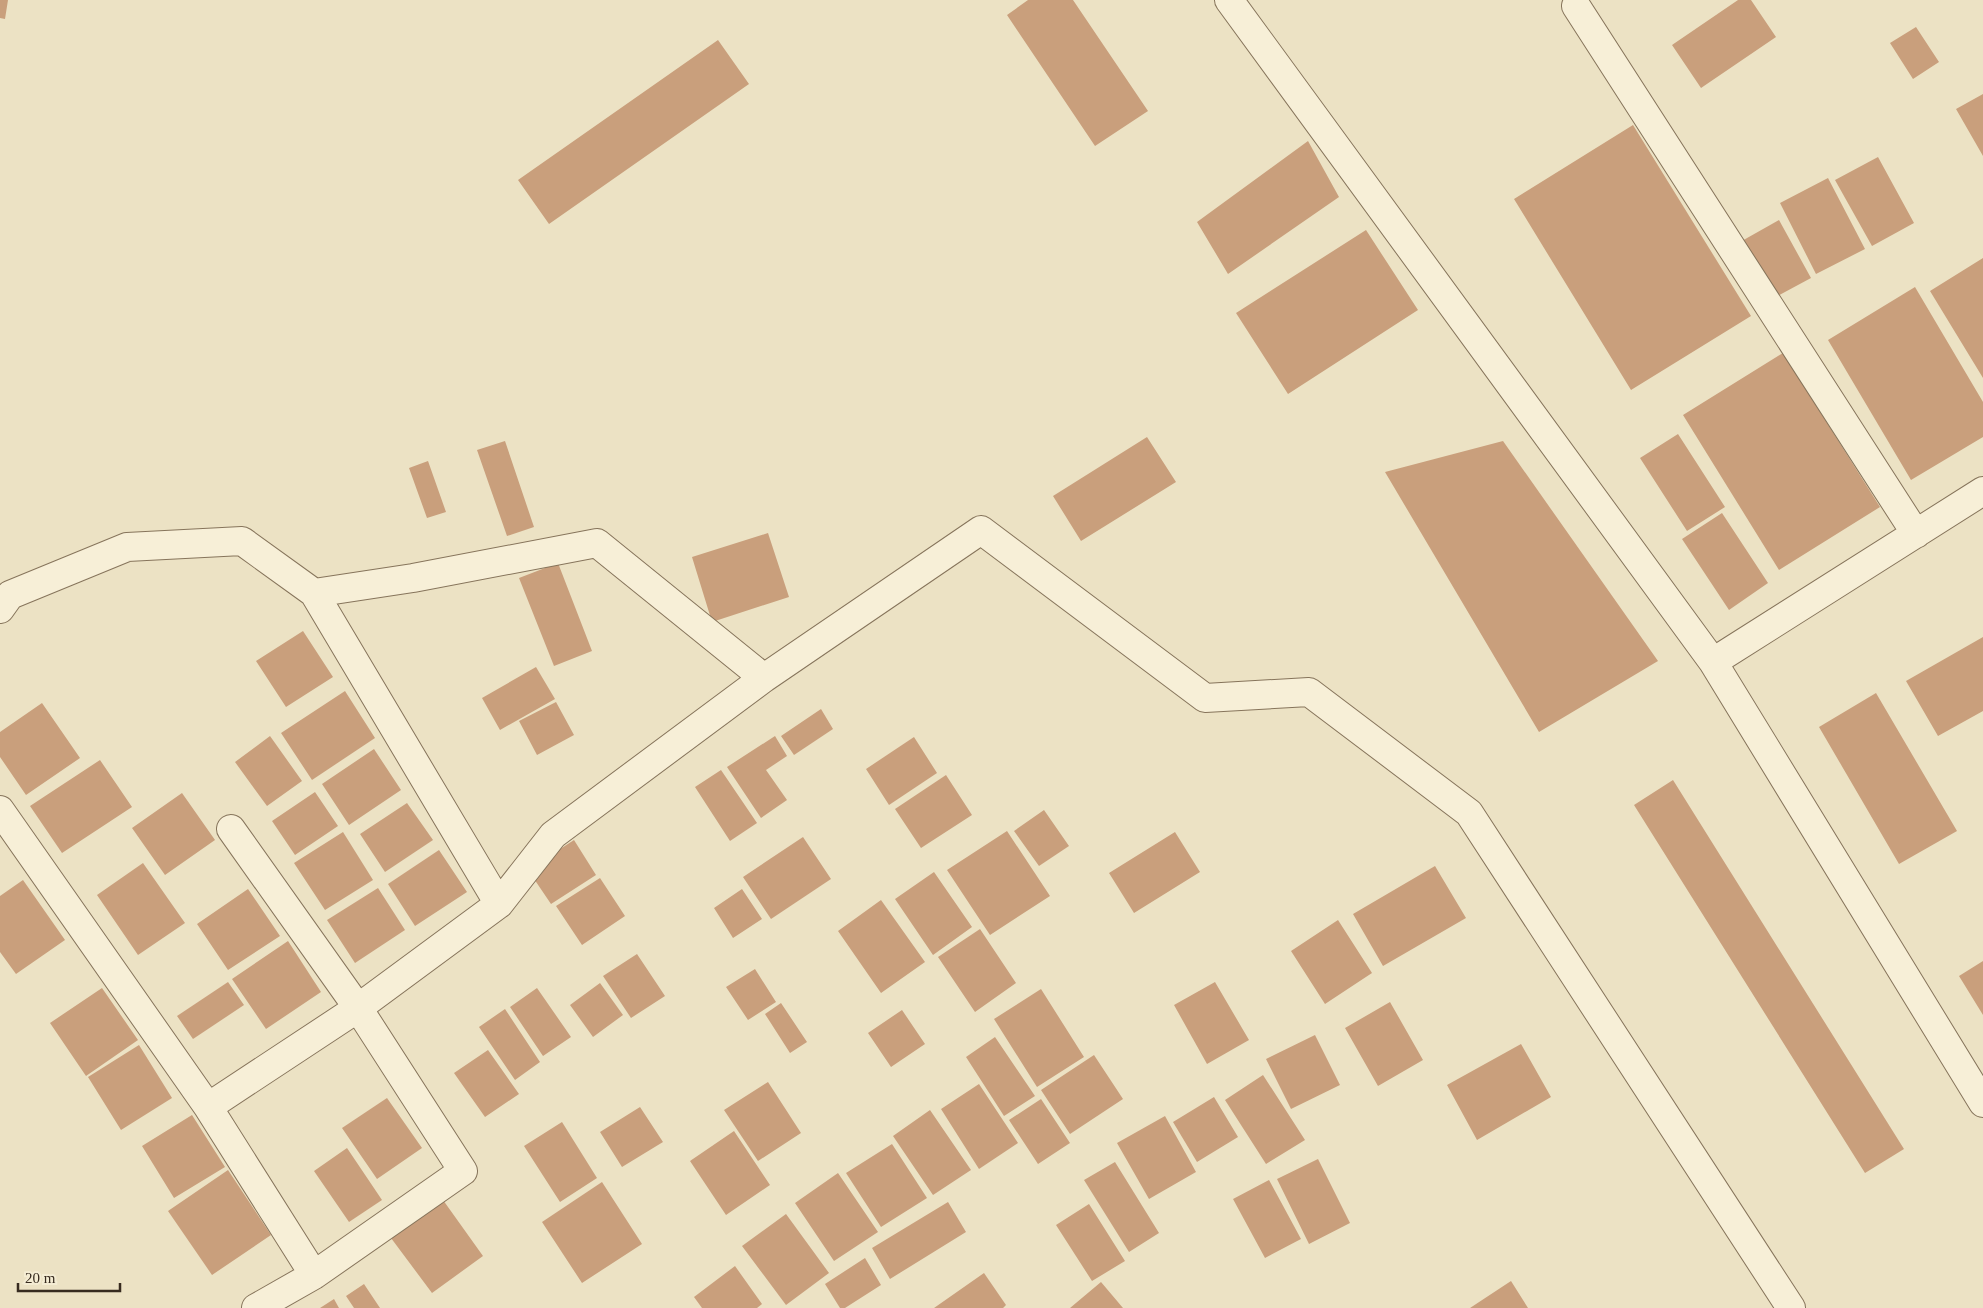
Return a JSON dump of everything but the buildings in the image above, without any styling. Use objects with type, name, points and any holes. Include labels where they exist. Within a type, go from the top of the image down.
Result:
[{"type":"street","points":[[1230,0],[1713,662],[1983,1102]]},
{"type":"street","points":[[1576,6],[1916,534]]},
{"type":"street","points":[[1713,662],[1983,491]]},
{"type":"street","points":[[208,1107],[358,1008],[499,904],[553,835],[764,678],[981,530],[1205,698],[1309,692],[1469,813],[1791,1308]]},
{"type":"street","points":[[0,609],[10,596],[127,547],[242,541],[314,593],[499,904]]},
{"type":"street","points":[[314,593],[413,578],[597,543],[764,678]]},
{"type":"street","points":[[0,810],[208,1107],[314,1275]]},
{"type":"street","points":[[231,829],[358,1008],[463,1171],[314,1275],[256,1308]]}]
